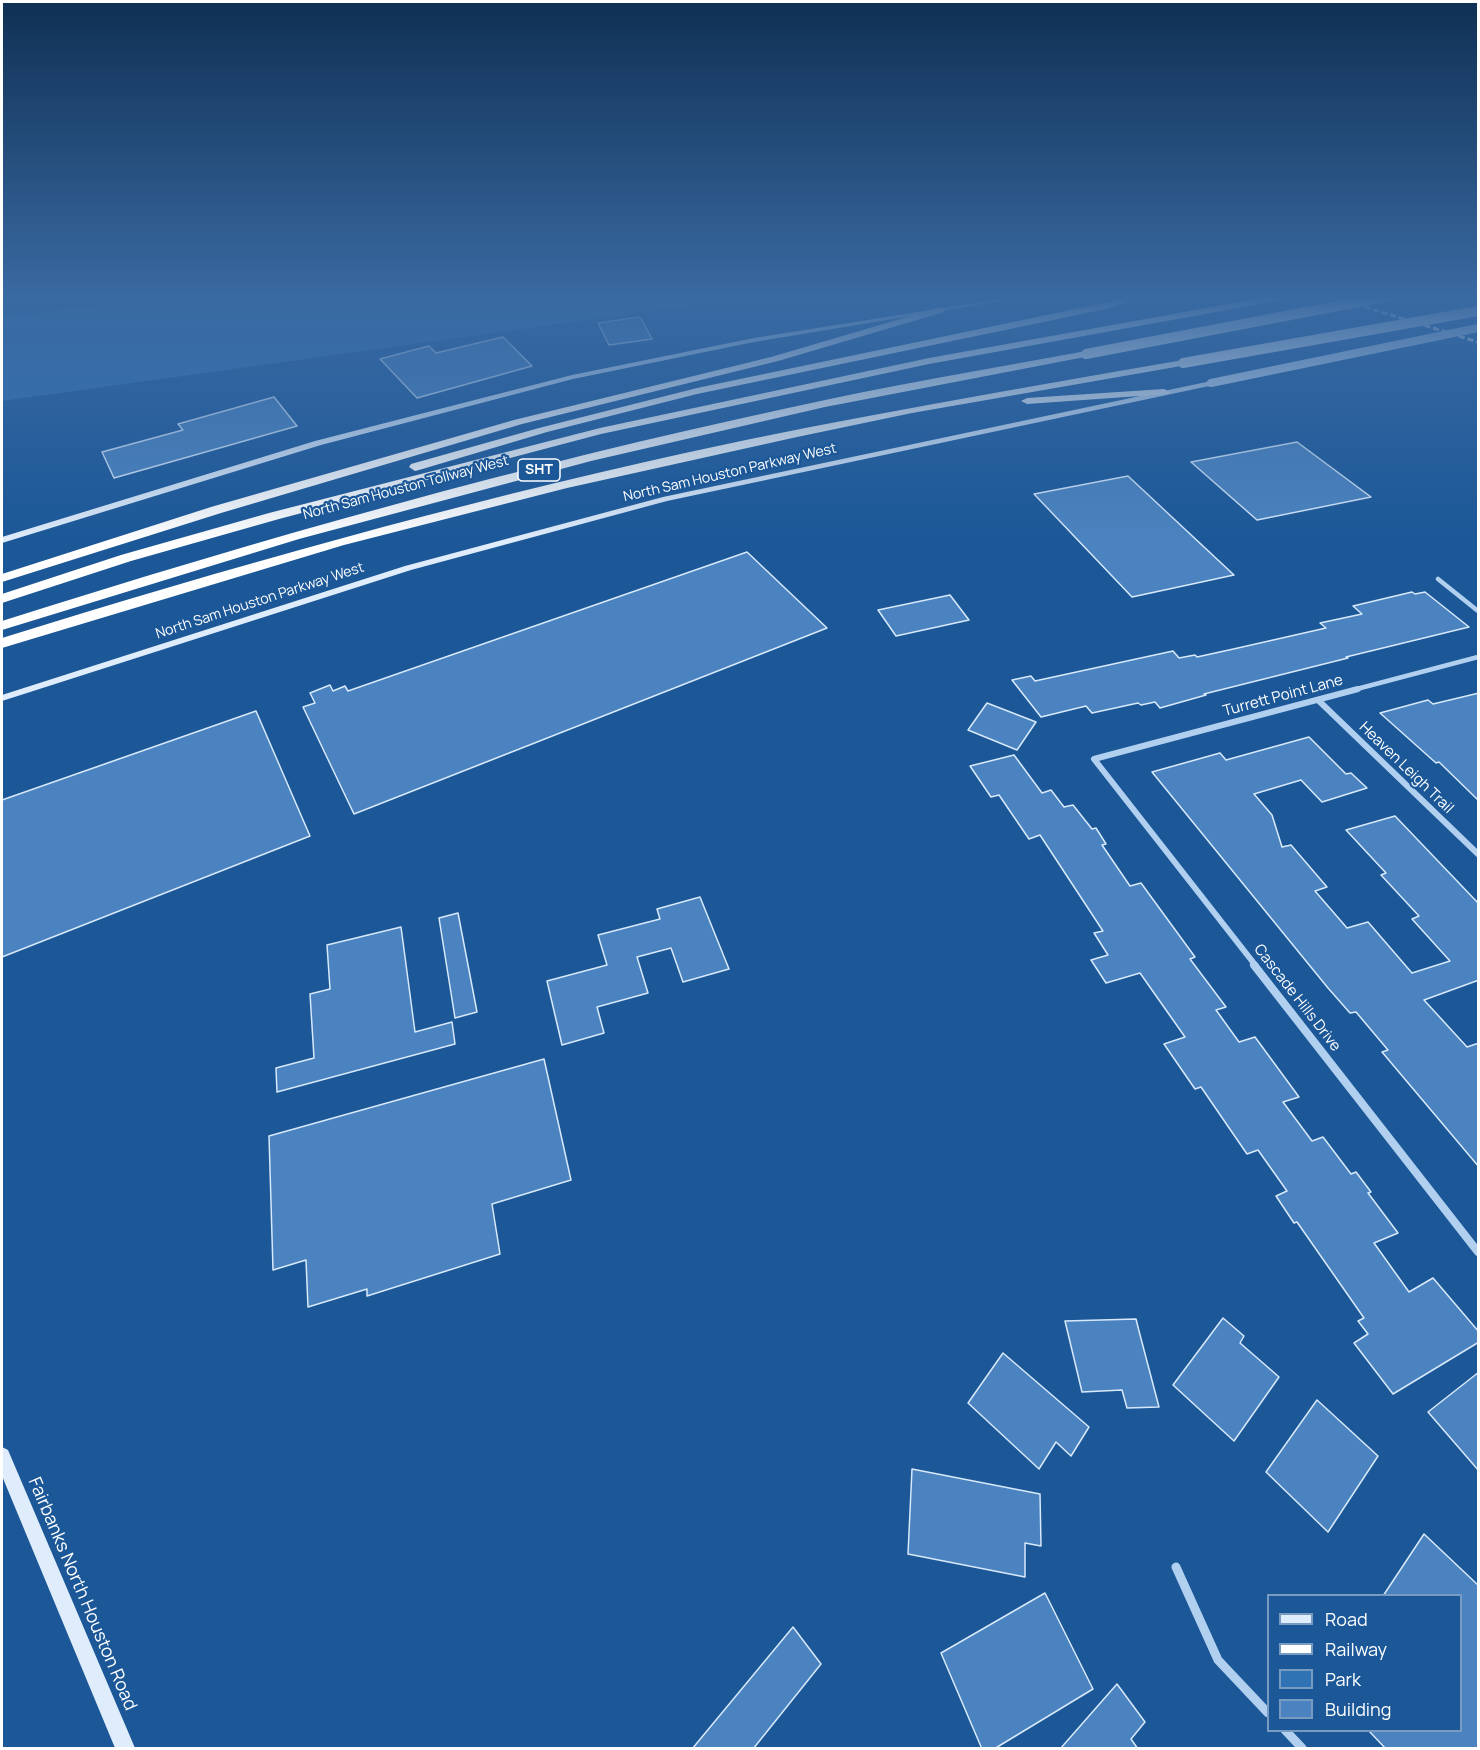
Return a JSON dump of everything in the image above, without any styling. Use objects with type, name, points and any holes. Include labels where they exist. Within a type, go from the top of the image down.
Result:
[{"type":"highway","points":[[2,578],[216,510],[518,422],[698,378]]},
{"type":"highway","points":[[274,516],[371,480],[543,430],[759,378]]},
{"type":"highway","name":"North Sam Houston Tollway West","points":[[2,599],[126,558],[274,516],[600,431],[851,378]]},
{"type":"highway","name":"North Sam Houston Tollway West","points":[[2,626],[144,579],[388,508],[789,411],[963,378]]},
{"type":"highway","points":[[2,643],[150,595],[265,562],[549,488],[902,412],[1099,378]]},
{"type":"highway","points":[[390,530],[918,415],[1036,400],[1164,392]]},
{"type":"main road","points":[[2,540],[318,443],[569,378]]},
{"type":"main road","name":"North Sam Houston Parkway West","points":[[2,698],[408,568],[655,502],[1237,378]]},
{"type":"main road","name":"Fairbanks North Houston Road","points":[[2,1456],[125,1749]]},
{"type":"street","points":[[1438,579],[1479,611]]},
{"type":"street","name":"Turrett Point Lane","points":[[1094,759],[1479,657]]},
{"type":"street","name":"Heaven Leigh Trail","points":[[1318,700],[1479,854]]},
{"type":"street","name":"Cascade Hills Drive","points":[[1094,759],[1479,1252]]},
{"type":"street","points":[[1176,1567],[1218,1660],[1267,1711]]},
{"type":"street","points":[[1286,1732],[1302,1749]]},
{"type":"green space","points":[[2,378],[171,378],[2,401]]},
{"type":"building","points":[[398,378],[490,378],[417,398]]},
{"type":"building","points":[[274,397],[297,426],[114,478],[102,452],[183,430],[178,424]]},
{"type":"building","points":[[1297,442],[1371,497],[1257,520],[1191,462]]},
{"type":"building","points":[[1128,476],[1234,575],[1132,597],[1034,494]]},
{"type":"building","points":[[747,552],[827,628],[354,814],[303,707],[315,703],[310,693],[330,685],[333,691],[345,686],[348,691]]},
{"type":"building","points":[[1412,592],[1415,594],[1425,592],[1469,627],[1204,694],[1206,695],[1160,708],[1155,702],[1141,705],[1138,703],[1092,713],[1086,706],[1041,717],[1012,680],[1031,676],[1035,681],[1173,651],[1179,658],[1195,655],[1197,657],[1238,648],[1326,628],[1320,623],[1362,614],[1353,606]]},
{"type":"building","points":[[950,595],[969,620],[896,636],[878,610]]},
{"type":"building","points":[[1479,693],[1479,801],[1439,762],[1436,763],[1380,713],[1428,700],[1433,704]]},
{"type":"building","points":[[987,703],[1036,722],[1017,750],[968,730]]},
{"type":"building","points":[[256,711],[310,836],[2,957],[2,800]]},
{"type":"building","points":[[1309,737],[1346,774],[1351,773],[1367,788],[1322,802],[1301,780],[1254,794],[1272,815],[1282,847],[1291,845],[1327,887],[1315,891],[1347,928],[1368,922],[1412,973],[1450,961],[1412,919],[1419,916],[1381,875],[1386,873],[1346,830],[1395,816],[1479,904],[1479,980],[1424,1000],[1467,1047],[1479,1043],[1479,1167],[1382,1052],[1388,1050],[1356,1012],[1350,1013],[1328,988],[1152,772],[1220,753],[1226,760]]},
{"type":"building","points":[[1014,755],[1042,793],[1051,790],[1064,807],[1073,805],[1092,829],[1096,828],[1106,844],[1102,845],[1130,886],[1141,883],[1195,957],[1190,959],[1226,1007],[1216,1010],[1239,1042],[1255,1037],[1299,1097],[1283,1102],[1312,1141],[1323,1137],[1351,1174],[1356,1172],[1371,1192],[1368,1193],[1398,1233],[1374,1243],[1409,1292],[1433,1278],[1479,1332],[1479,1342],[1393,1394],[1354,1343],[1368,1334],[1358,1321],[1364,1318],[1297,1222],[1294,1223],[1276,1196],[1287,1191],[1258,1150],[1247,1154],[1201,1087],[1195,1089],[1164,1044],[1185,1037],[1140,973],[1106,983],[1091,960],[1108,955],[1094,933],[1103,931],[1040,835],[1029,839],[999,795],[991,797],[970,766]]},
{"type":"building","points":[[700,897],[729,969],[683,982],[671,948],[637,957],[648,993],[597,1007],[604,1033],[562,1045],[547,981],[607,965],[598,935],[660,919],[657,909]]},
{"type":"building","points":[[458,913],[477,1012],[455,1018],[439,918]]},
{"type":"building","points":[[401,927],[415,1032],[452,1022],[455,1044],[277,1092],[276,1068],[314,1058],[310,994],[330,989],[327,945]]},
{"type":"building","points":[[544,1059],[571,1180],[492,1204],[500,1254],[367,1296],[367,1289],[308,1307],[306,1260],[273,1270],[269,1136]]},
{"type":"building","points":[[1223,1318],[1244,1336],[1240,1343],[1279,1377],[1234,1441],[1173,1385]]},
{"type":"building","points":[[1136,1319],[1159,1407],[1127,1408],[1122,1390],[1082,1392],[1065,1321]]},
{"type":"building","points":[[1003,1353],[1089,1427],[1071,1456],[1056,1442],[1039,1469],[968,1403]]},
{"type":"building","points":[[1479,1372],[1479,1471],[1428,1412]]},
{"type":"building","points":[[1317,1400],[1378,1456],[1328,1532],[1266,1472]]},
{"type":"building","points":[[912,1469],[1040,1494],[1041,1546],[1025,1543],[1025,1577],[908,1554]]},
{"type":"building","points":[[1424,1534],[1479,1586],[1479,1749],[1386,1749],[1370,1732],[1462,1732],[1462,1594],[1384,1594]]},
{"type":"building","points":[[1045,1593],[1093,1689],[994,1749],[982,1749],[941,1653]]},
{"type":"building","points":[[793,1627],[821,1664],[753,1749],[692,1749]]},
{"type":"building","points":[[1117,1684],[1145,1722],[1131,1739],[1138,1749],[1060,1749]]}]
